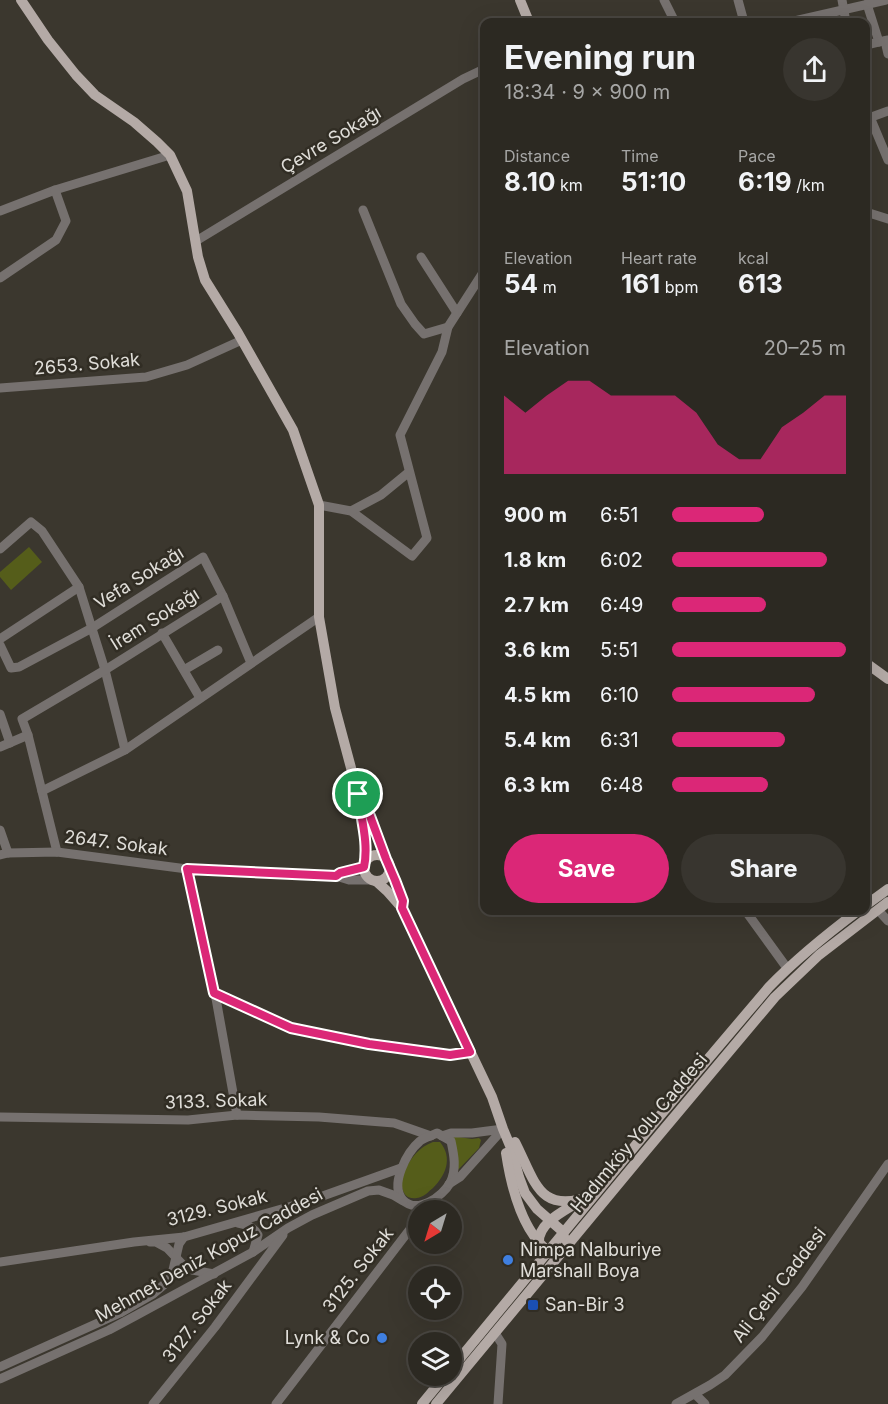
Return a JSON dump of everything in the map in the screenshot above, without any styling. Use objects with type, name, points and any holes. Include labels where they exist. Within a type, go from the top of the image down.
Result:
[{"type":"main road","points":[[21,0],[48,40],[95,95],[134,122],[170,155],[188,191],[198,257],[205,280],[293,430],[319,505],[319,617],[335,708],[358,794],[366,842],[365,875],[402,908],[492,1097],[511,1148],[525,1193],[537,1209],[563,1233],[565,1242],[561,1253],[548,1251],[525,1221],[507,1160],[503,1129]]},
{"type":"main road","points":[[520,0],[527,18]]},
{"type":"main road","points":[[525,0],[532,18]]},
{"type":"main road","points":[[870,666],[888,679]]},
{"type":"main road","points":[[358,794],[370,816],[403,901],[402,908]]},
{"type":"main road","points":[[364,865],[369,857],[374,856],[382,856],[388,863],[389,872],[384,879],[374,881]]},
{"type":"main road","points":[[870,902],[888,889]]},
{"type":"main road","name":"Hadımköy Yolu Caddesi","points":[[436,1404],[775,997],[819,955],[888,902]]},
{"type":"main road","name":"Hadımköy Yolu Caddesi","points":[[462,1356],[752,1006],[787,968],[852,915]]},
{"type":"main road","points":[[503,1129],[514,1142],[543,1194],[556,1202],[581,1200]]},
{"type":"main road","points":[[539,1242],[541,1231],[551,1221],[581,1200],[594,1195]]},
{"type":"main road","points":[[422,1404],[437,1386]]},
{"type":"street","points":[[664,0],[673,18]]},
{"type":"street","points":[[738,0],[743,18]]},
{"type":"street","points":[[802,18],[843,5],[886,0]]},
{"type":"street","points":[[867,4],[888,54]]},
{"type":"street","name":"Çevre Sokağı","points":[[196,241],[480,71]]},
{"type":"street","points":[[870,117],[888,111]]},
{"type":"street","points":[[870,122],[888,160]]},
{"type":"street","points":[[0,211],[55,190],[170,155]]},
{"type":"street","points":[[0,278],[56,240],[66,221],[55,190]]},
{"type":"street","points":[[363,210],[401,304],[415,324],[424,334],[448,327]]},
{"type":"street","points":[[870,213],[888,219]]},
{"type":"street","points":[[421,257],[457,313]]},
{"type":"street","points":[[319,505],[351,511],[412,556],[427,538],[400,435],[442,352],[448,327],[480,277]]},
{"type":"street","name":"2653. Sokak","points":[[0,388],[146,377],[187,365],[242,340]]},
{"type":"street","points":[[351,511],[381,495],[409,472]]},
{"type":"street","points":[[0,549],[31,522],[42,531],[79,586],[105,670],[125,750]]},
{"type":"street","name":"Vefa Sokağı","points":[[0,645],[11,668],[19,667],[92,628],[203,557],[223,596]]},
{"type":"street","points":[[0,639],[79,586]]},
{"type":"street","points":[[223,596],[251,663]]},
{"type":"street","name":"İrem Sokağı","points":[[28,735],[22,719],[223,596]]},
{"type":"street","points":[[42,791],[125,750],[319,617]]},
{"type":"street","points":[[162,633],[200,698]]},
{"type":"street","points":[[184,670],[218,650]]},
{"type":"street","points":[[0,714],[10,743]]},
{"type":"street","points":[[0,747],[28,735],[57,852]]},
{"type":"street","points":[[0,830],[4,854]]},
{"type":"street","name":"2647. Sokak","points":[[4,854],[57,852],[187,869],[336,876],[349,880],[374,881]]},
{"type":"street","points":[[336,876],[364,865]]},
{"type":"street","points":[[187,869],[237,1115]]},
{"type":"street","points":[[878,910],[888,921]]},
{"type":"street","points":[[749,915],[787,968]]},
{"type":"street","points":[[214,993],[291,1028],[369,1044],[450,1055],[470,1052]]},
{"type":"street","name":"3133. Sokak","points":[[0,1117],[188,1120],[237,1115],[319,1118],[394,1123],[431,1136]]},
{"type":"street","points":[[442,1136],[452,1133],[503,1129]]},
{"type":"street","points":[[434,1200],[460,1177],[503,1129]]},
{"type":"street","points":[[408,1203],[404,1201],[398,1190],[401,1168],[421,1140],[437,1133],[451,1141],[454,1167],[450,1184]]},
{"type":"street","name":"Ali Çebi Caddesi","points":[[676,1404],[725,1375],[762,1337],[802,1287],[888,1164]]},
{"type":"street","name":"3129. Sokak","points":[[0,1262],[184,1237],[306,1202],[401,1168]]},
{"type":"street","name":"Mehmet Deniz Kopuz Caddesi","points":[[0,1379],[109,1330],[253,1252],[312,1215],[369,1191],[379,1190],[404,1201]]},
{"type":"street","points":[[235,1222],[249,1225],[258,1235],[253,1252]]},
{"type":"street","name":"3127. Sokak","points":[[153,1404],[215,1327],[288,1228]]},
{"type":"street","name":"3125. Sokak","points":[[276,1404],[408,1232]]},
{"type":"street","points":[[0,1367],[120,1313],[153,1294],[166,1283],[177,1257],[178,1244],[184,1237]]},
{"type":"street","points":[[134,1242],[156,1242],[167,1248],[187,1269],[214,1274]]},
{"type":"street","points":[[495,1333],[502,1344],[498,1404]]},
{"type":"street","points":[[694,1394],[705,1404]]},
{"type":"green space","points":[[29,547],[42,562],[11,590],[0,577],[0,572]]},
{"type":"green space","points":[[452,1136],[481,1140],[479,1148],[456,1172]]},
{"type":"green space","points":[[433,1142],[440,1142],[444,1148],[447,1160],[444,1172],[438,1183],[424,1195],[417,1198],[408,1197],[402,1185],[404,1171],[416,1153]]},
{"type":"place","name":"Nimpa Nalburiye Marshall Boya","points":[[508,1260]]},
{"type":"place","name":"San-Bir 3","points":[[533,1305]]},
{"type":"place","name":"Lynk & Co","points":[[382,1338]]},
{"type":"route","points":[[358,794],[370,816],[390,867],[403,901],[402,908],[470,1052],[450,1055],[369,1044],[291,1028],[214,993],[187,869],[336,876],[364,867],[366,842],[358,794]]}]
